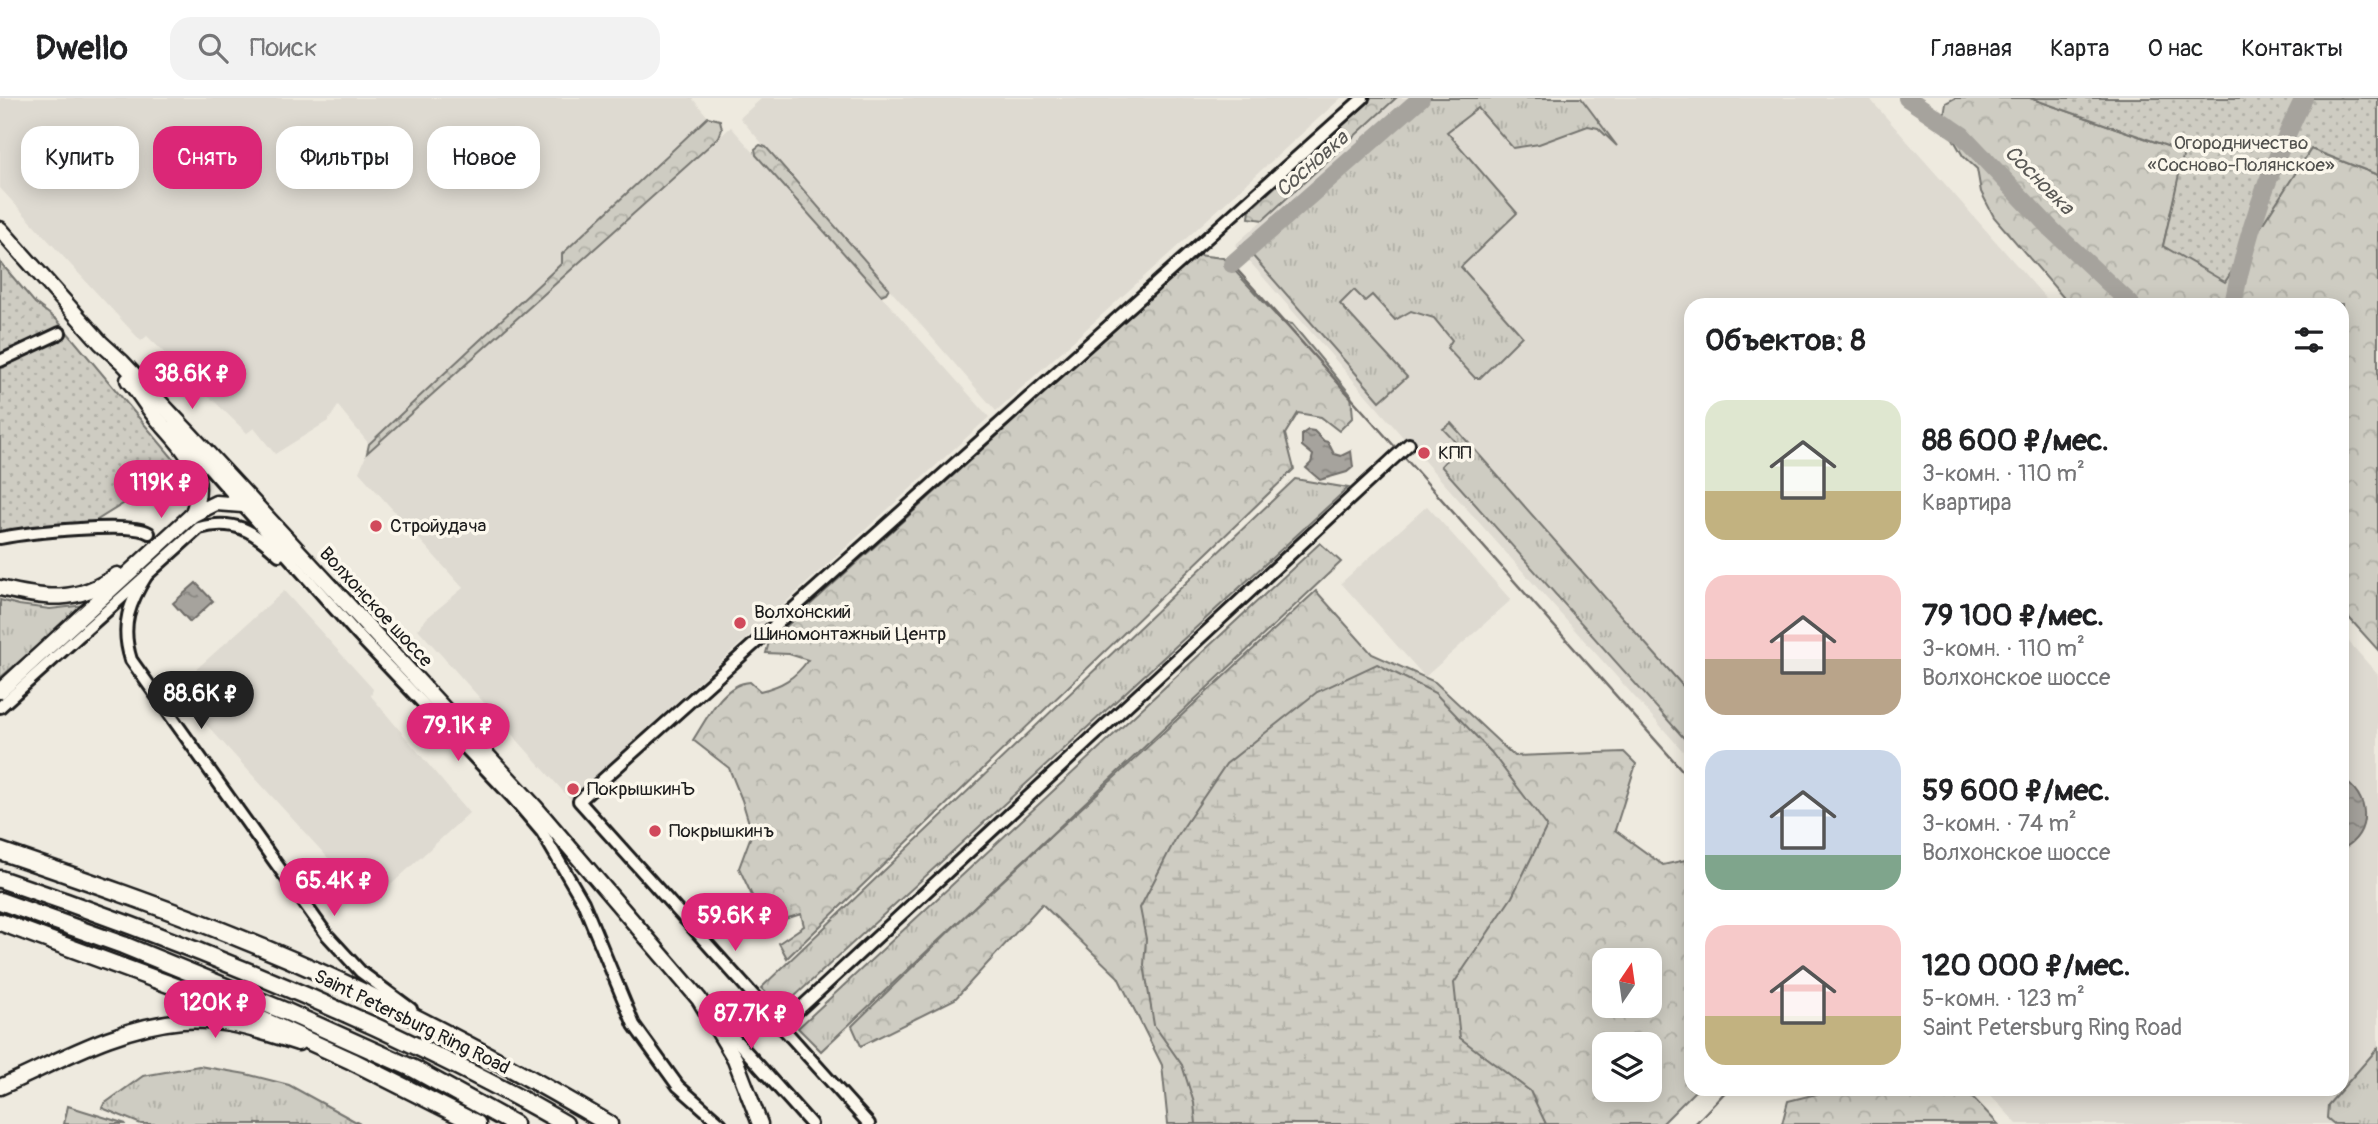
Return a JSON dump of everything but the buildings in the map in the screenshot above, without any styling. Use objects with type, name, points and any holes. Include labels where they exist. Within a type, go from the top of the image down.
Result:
[{"type":"highway","points":[[0,850],[180,914],[247,941],[442,1031],[538,1082],[609,1124]]},
{"type":"highway","name":"Saint Petersburg Ring Road","points":[[0,879],[217,957],[298,991],[447,1061],[565,1124]]},
{"type":"highway","points":[[0,901],[123,945],[288,1012],[414,1069],[514,1124]]},
{"type":"highway","points":[[0,922],[247,1013],[352,1061],[477,1124]]},
{"type":"main road","name":"Волхонское шоссе","points":[[0,229],[250,505],[535,807],[699,999]]},
{"type":"main road","name":"Волхонское шоссе","points":[[101,343],[115,366],[135,388]]},
{"type":"main road","points":[[135,388],[149,410],[191,460],[198,486],[198,500],[192,515]]},
{"type":"main road","points":[[0,691],[192,515],[216,503],[250,505]]},
{"type":"main road","points":[[0,588],[45,597],[69,597],[108,582],[153,551]]},
{"type":"main road","points":[[699,999],[735,1059],[760,1124]]},
{"type":"main road","points":[[0,1087],[111,1037],[144,1027],[183,1021],[225,1023],[261,1031],[352,1061]]},
{"type":"street","points":[[869,1124],[579,801],[1363,98]]},
{"type":"street","points":[[0,361],[60,334]]},
{"type":"street","name":"Волхонское шоссе","points":[[135,388],[250,505],[319,591],[396,676],[513,797],[542,832],[583,902],[634,1025],[678,1086],[722,1124]]},
{"type":"street","points":[[780,1027],[1409,444]]},
{"type":"street","points":[[0,707],[199,528],[229,525],[255,534],[319,591]]},
{"type":"street","points":[[0,538],[87,528],[127,527],[149,533]]},
{"type":"street","points":[[148,573],[132,597],[127,619],[127,646],[131,660],[327,935],[378,986],[442,1031]]},
{"type":"street","name":"Волхонское шоссе","points":[[699,999],[811,1124]]},
{"type":"shaded area","points":[[0,98],[692,98],[708,117],[563,253],[563,263],[369,444],[338,406],[328,421],[275,454],[254,428],[247,433],[147,336],[141,341],[0,188]]},
{"type":"shaded area","points":[[762,98],[1341,98],[996,411],[740,118]]},
{"type":"shaded area","points":[[1396,98],[1869,98],[2046,298],[1684,298],[1684,752],[1235,245]]},
{"type":"shaded area","points":[[731,127],[989,417],[570,799],[418,629],[463,588],[359,472],[367,453]]},
{"type":"shaded area","points":[[1427,506],[1511,600],[1425,677],[1341,583]]},
{"type":"shaded area","points":[[284,591],[373,689],[371,696],[469,813],[370,904],[174,689]]},
{"type":"shaded area","points":[[2349,642],[2378,675],[2378,1124],[2017,1124],[1991,1096],[2349,1096]]},
{"type":"green space","points":[[1371,98],[1396,98],[1263,220],[1249,218],[1250,210]]},
{"type":"green space","points":[[1426,98],[1581,98],[1617,146],[1598,128],[1588,126],[1539,144],[1513,148],[1478,108],[1447,132],[1517,213],[1461,267],[1522,336],[1480,378],[1475,378],[1447,348],[1452,340],[1434,318],[1411,311],[1395,320],[1372,295],[1365,301],[1354,290],[1340,304],[1407,377],[1380,401],[1251,254]]},
{"type":"green space","points":[[1955,98],[2030,98],[2185,152],[2163,246],[2311,149],[2378,175],[2378,650],[2349,618],[2349,298],[2064,298],[1994,217],[1981,192],[1977,169],[1963,156],[1943,121],[1946,103]]},
{"type":"green space","name":"Огородничество «Сосново-Полянское»","points":[[2030,98],[2378,98],[2378,175],[2311,149],[2225,282],[2163,246],[2184,152]]},
{"type":"green space","points":[[708,117],[720,120],[722,129],[719,137],[367,453],[369,444],[562,263],[562,254]]},
{"type":"green space","points":[[760,145],[766,147],[889,288],[886,293],[881,295],[756,155],[755,149]]},
{"type":"green space","points":[[1197,255],[1223,258],[1282,322],[1292,324],[1351,395],[1353,417],[1339,431],[1321,417],[1298,413],[1285,434],[1294,469],[787,958],[779,943],[804,926],[801,914],[769,924],[754,900],[739,868],[752,833],[742,800],[729,768],[693,740],[716,704],[732,689],[750,682],[760,691],[781,684],[798,672],[808,660],[789,654],[766,653],[769,642]]},
{"type":"green space","points":[[0,262],[35,303],[57,320],[181,468],[89,525],[0,535]]},
{"type":"green space","points":[[1451,423],[1684,687],[1684,738],[1441,466],[1459,446],[1443,429]]},
{"type":"green space","points":[[1295,479],[1348,488],[782,1008],[761,988]]},
{"type":"green space","points":[[1320,543],[1341,562],[821,1051],[798,1028]]},
{"type":"green space","points":[[1316,591],[1372,654],[1435,682],[1514,756],[1624,752],[1636,764],[1615,830],[1663,865],[1684,860],[1684,1096],[1690,1096],[1662,1124],[1168,1124],[1162,1065],[1118,977],[1042,904],[955,999],[861,1046],[852,1026],[968,913]]},
{"type":"green space","points":[[0,600],[50,609],[85,605],[0,678]]},
{"type":"green space","points":[[1377,664],[1435,693],[1491,752],[1547,826],[1512,897],[1454,983],[1460,1038],[1530,1091],[1546,1124],[1196,1124],[1194,1103],[1182,1065],[1154,1025],[1144,965],[1146,939],[1140,908],[1176,838],[1226,764],[1317,692]]},
{"type":"green space","points":[[2378,1048],[2378,1124],[2334,1124],[2327,1118],[2328,1105],[2336,1096],[2349,1096],[2349,1081]]},
{"type":"green space","points":[[199,1066],[289,1085],[360,1124],[141,1124],[102,1108],[143,1076]]},
{"type":"green space","points":[[1808,1096],[1972,1096],[1998,1124],[1782,1124],[1788,1101]]},
{"type":"green space","points":[[68,1106],[126,1124],[64,1124]]},
{"type":"water","points":[[1308,430],[1314,431],[1328,442],[1334,454],[1341,456],[1351,451],[1353,467],[1347,472],[1320,480],[1306,468],[1313,455],[1302,446],[1302,434]]},
{"type":"water","points":[[196,583],[213,601],[190,622],[173,603]]},
{"type":"water","points":[[2349,784],[2358,795],[2364,814],[2359,834],[2349,844]]},
{"type":"waterway","name":"Сосновка","points":[[1232,264],[1421,98]]},
{"type":"waterway","name":"Сосновка","points":[[1907,98],[1962,135],[2052,230],[2125,298]]},
{"type":"waterway","name":"Сосновка","points":[[2234,298],[2261,199],[2304,98]]},
{"type":"waterway","points":[[1232,264],[1396,448]]},
{"type":"waterway","points":[[1404,457],[1684,772]]},
{"type":"waterway","points":[[1695,1124],[1721,1096]]},
{"type":"place","name":"КПП","points":[[1424,453]]},
{"type":"place","name":"Стройудача","points":[[376,526]]},
{"type":"place","name":"Волхонский Шиномонтажный Центр","points":[[740,623]]},
{"type":"place","name":"ПокрышкинЪ","points":[[573,789]]},
{"type":"place","name":"Покрышкинъ","points":[[655,831]]}]
